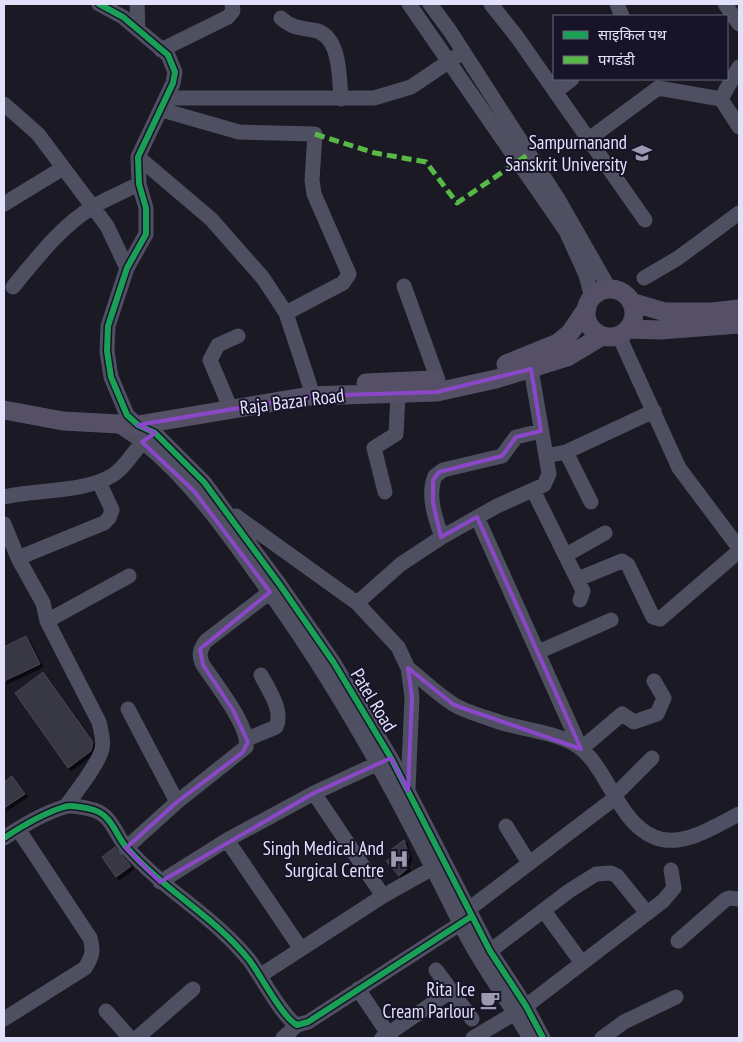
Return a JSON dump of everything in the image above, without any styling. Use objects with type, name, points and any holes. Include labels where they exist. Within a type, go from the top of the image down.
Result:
[{"type":"main road","points":[[662,321],[631,302],[622,292],[603,290],[589,303],[589,325],[617,334],[662,321],[693,320],[739,324]]},
{"type":"main road","points":[[617,334],[634,316],[631,302]]},
{"type":"main road","name":"Raja Bazar Road","points":[[4,398],[131,426],[162,413],[310,386],[438,380],[481,372],[558,343],[570,333],[589,303]]},
{"type":"main road","points":[[693,320],[739,309]]},
{"type":"main road","name":"Raja Bazar Road","points":[[4,410],[63,421],[131,426],[310,396],[331,394],[398,395],[437,392],[531,369],[567,357],[617,334]]},
{"type":"street","points":[[4,497],[99,482],[114,475],[131,426],[111,377],[107,351],[108,326],[127,268],[146,234],[146,208],[139,184],[138,157],[144,141],[164,104],[175,72],[168,55],[123,17],[99,4]]},
{"type":"street","points":[[136,4],[138,29]]},
{"type":"street","points":[[160,50],[228,17],[233,11],[232,4]]},
{"type":"street","points":[[409,4],[456,57],[558,199],[590,272],[610,290]]},
{"type":"street","points":[[430,4],[450,31],[456,57]]},
{"type":"street","points":[[491,4],[590,140],[645,220]]},
{"type":"street","points":[[726,4],[739,24]]},
{"type":"street","points":[[281,18],[290,25],[321,32],[328,38],[336,59],[341,99]]},
{"type":"street","points":[[164,104],[374,98],[394,93],[417,83],[456,57]]},
{"type":"street","points":[[721,99],[739,67]]},
{"type":"street","points":[[555,92],[571,80]]},
{"type":"street","points":[[590,140],[656,83],[721,99],[739,127]]},
{"type":"street","points":[[4,104],[38,134],[93,207],[107,226],[127,268]]},
{"type":"street","points":[[164,104],[239,132],[315,134],[312,180],[314,194],[349,274],[343,283],[286,313]]},
{"type":"street","points":[[138,157],[211,219],[263,278],[286,313],[310,386]]},
{"type":"street","points":[[4,204],[63,168]]},
{"type":"street","points":[[13,288],[45,248],[93,207],[139,184]]},
{"type":"street","points":[[644,278],[678,258],[739,213]]},
{"type":"street","points":[[589,303],[590,272]]},
{"type":"street","points":[[404,286],[438,380]]},
{"type":"street","points":[[578,579],[618,562],[625,562],[656,620],[668,613],[739,550],[679,468],[617,334]]},
{"type":"street","points":[[227,400],[210,360],[218,345],[238,336]]},
{"type":"street","points":[[356,602],[401,564],[442,537],[544,484],[549,474],[531,369]]},
{"type":"street","points":[[385,492],[374,448],[396,434],[398,395]]},
{"type":"street","points":[[546,456],[566,452],[654,411]]},
{"type":"street","name":"Patel Road","points":[[131,426],[204,482],[334,663],[384,761],[433,868],[490,951],[520,1010],[530,1038]]},
{"type":"street","name":"Patel Road","points":[[131,426],[194,491],[270,592],[384,761],[408,791],[467,916],[479,958],[544,1038]]},
{"type":"street","points":[[442,537],[433,504],[435,476],[443,470],[502,456],[516,437],[541,431]]},
{"type":"street","points":[[566,452],[591,502]]},
{"type":"street","points":[[18,558],[104,523],[109,518],[112,510],[99,482]]},
{"type":"street","points":[[533,490],[578,579],[583,591],[580,600]]},
{"type":"street","points":[[224,508],[356,602],[398,647],[408,668],[412,696],[408,791]]},
{"type":"street","points":[[477,518],[581,748],[592,761],[614,797],[641,829],[654,837],[667,840],[684,839],[739,814]]},
{"type":"street","points":[[4,524],[18,558],[43,604],[47,621],[99,722],[102,736],[102,750],[83,783],[66,806],[18,829],[4,838]]},
{"type":"street","points":[[566,555],[605,533]]},
{"type":"street","points":[[47,621],[129,576]]},
{"type":"street","points":[[126,848],[177,802],[242,753],[246,747],[247,739],[233,710],[203,665],[200,658],[200,649],[206,641],[270,592]]},
{"type":"street","points":[[538,652],[611,620]]},
{"type":"street","points":[[408,668],[454,705],[500,722],[554,737],[581,748]]},
{"type":"street","points":[[247,739],[276,726],[279,720],[276,706],[262,675]]},
{"type":"street","points":[[581,748],[622,714],[634,722],[657,714],[664,698],[654,681]]},
{"type":"street","points":[[128,709],[177,802]]},
{"type":"street","points":[[283,1038],[297,1025],[308,1022],[467,916],[528,864],[614,797],[652,758]]},
{"type":"street","points":[[160,882],[227,840],[314,793],[384,761]]},
{"type":"street","points":[[314,793],[382,896]]},
{"type":"street","points":[[66,806],[96,811],[109,820],[126,848],[160,882],[214,922],[240,948],[261,975],[289,1020],[297,1025]]},
{"type":"street","points":[[506,826],[528,864]]},
{"type":"street","points":[[4,1019],[86,968],[92,958],[94,949],[90,938],[18,829]]},
{"type":"street","points":[[227,840],[301,949]]},
{"type":"street","points":[[261,975],[382,896],[433,868]]},
{"type":"street","points":[[473,1038],[520,1010],[647,913],[674,888],[671,870]]},
{"type":"street","points":[[490,951],[589,878],[604,872],[617,876],[647,913]]},
{"type":"street","points":[[678,941],[725,900],[729,898],[739,899]]},
{"type":"street","points":[[544,911],[582,963]]},
{"type":"street","points":[[436,970],[472,1019]]},
{"type":"street","points":[[137,1038],[193,989]]},
{"type":"street","points":[[358,989],[387,1037],[452,991]]},
{"type":"street","points":[[602,1038],[624,1022],[676,997]]},
{"type":"street","points":[[106,1011],[130,1038]]},
{"type":"highlighted area","points":[[531,369],[541,431],[516,437],[502,456],[439,472],[433,480],[433,503],[441,537],[477,517],[581,749],[454,705],[408,668],[412,697],[408,791],[391,758],[314,793],[160,882],[126,848],[177,802],[242,753],[248,742],[233,710],[203,665],[200,649],[270,592],[194,491],[142,442],[155,433],[138,425],[310,396],[437,392]]},
{"type":"building","points":[[26,636],[40,664],[4,681],[4,647]]},
{"type":"building","points":[[43,672],[93,742],[91,751],[68,768],[15,693]]},
{"type":"building","points":[[12,776],[25,794],[4,808],[4,782]]},
{"type":"building","points":[[404,840],[409,856],[406,864],[408,868],[399,876],[386,861],[393,856],[389,851]]},
{"type":"building","points":[[115,847],[131,866],[116,877],[102,857]]},
{"type":"marked path","points":[[315,134],[375,153],[426,162],[457,203],[529,154]]},
{"type":"cycle path","points":[[99,4],[123,17],[168,55],[175,72],[173,83],[138,157],[139,184],[146,208],[146,234],[127,268],[108,326],[107,351],[111,377],[127,415],[138,425],[155,433],[204,482],[280,585],[334,663],[391,758],[490,951],[526,1006],[543,1038]]},
{"type":"cycle path","points":[[4,838],[41,816],[67,806],[83,807],[100,813],[106,817],[124,844],[142,864],[206,917],[236,945],[250,961],[285,1014],[297,1025],[308,1022],[472,916]]},
{"type":"place","name":"Sampurnanand Sanskrit University","points":[[642,153]]},
{"type":"place","name":"Singh Medical And Surgical Centre","points":[[399,859]]},
{"type":"place","name":"Rita Ice Cream Parlour","points":[[490,1000]]}]
